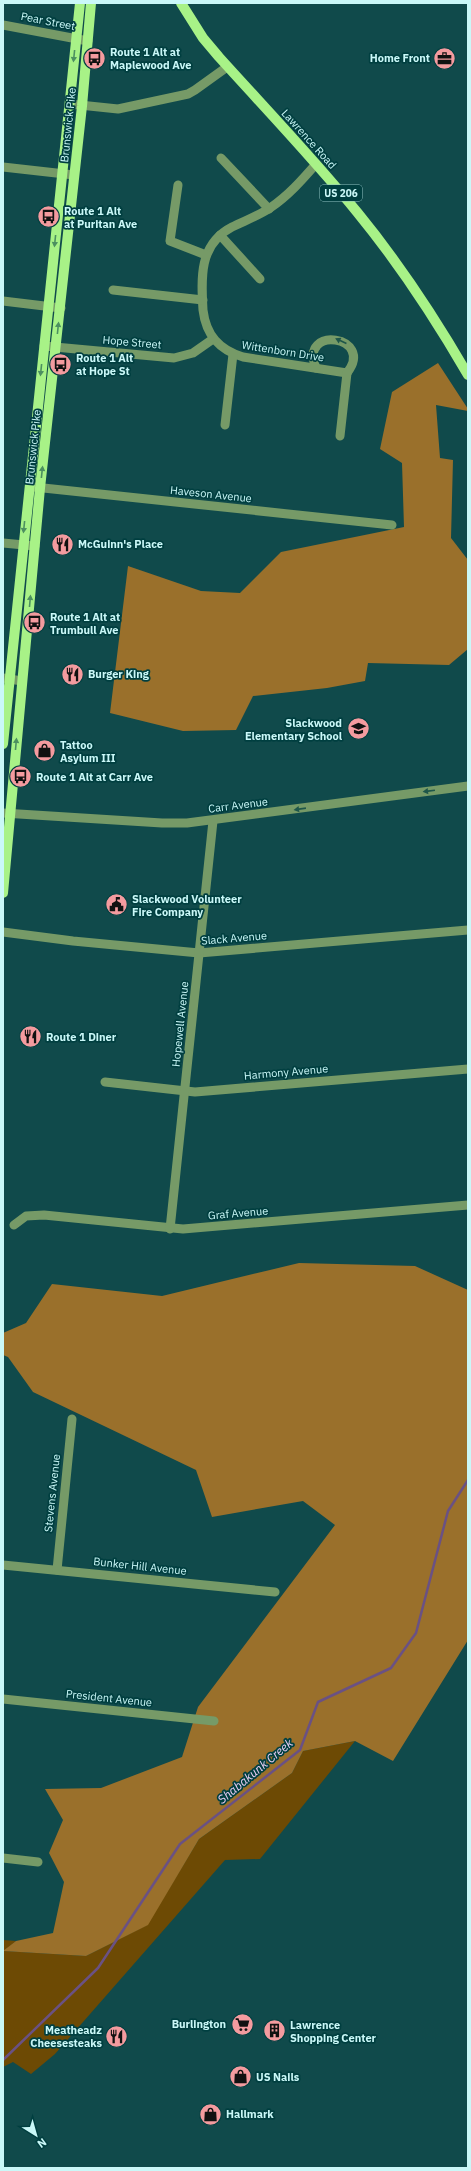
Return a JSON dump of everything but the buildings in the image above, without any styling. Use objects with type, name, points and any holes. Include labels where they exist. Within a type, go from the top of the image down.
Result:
[{"type":"main road","name":"Brunswick Pike","points":[[3,744],[6,678],[44,346],[80,3]]},
{"type":"main road","name":"Brunswick Pike","points":[[3,893],[6,813],[22,681],[40,488],[82,106],[90,3]]},
{"type":"main road","name":"Lawrence Road","points":[[181,3],[203,38],[227,67],[316,164],[378,239],[454,351],[468,375]]},
{"type":"main road","points":[[454,351],[468,357]]},
{"type":"street","name":"Pear Street","points":[[3,25],[88,41]]},
{"type":"street","points":[[70,104],[118,108],[188,94],[227,67]]},
{"type":"street","points":[[222,158],[269,209]]},
{"type":"street","name":"Wittenborn Drive","points":[[316,164],[296,187],[269,209],[231,227],[220,235],[206,255],[201,276],[204,319],[213,339],[233,354],[243,358],[346,373]]},
{"type":"street","points":[[3,167],[74,175]]},
{"type":"street","points":[[178,185],[170,241],[206,255]]},
{"type":"street","points":[[220,235],[260,280]]},
{"type":"street","points":[[113,290],[203,300]]},
{"type":"street","points":[[3,301],[60,308]]},
{"type":"street","points":[[316,368],[313,357],[318,345],[323,341],[334,338],[346,343],[351,349],[353,362],[346,373],[340,436]]},
{"type":"street","name":"Hope Street","points":[[44,346],[174,358],[193,354],[213,339]]},
{"type":"street","points":[[224,425],[233,354]]},
{"type":"street","name":"Haveson Avenue","points":[[28,486],[392,525]]},
{"type":"street","points":[[3,542],[35,546]]},
{"type":"street","points":[[6,678],[22,681]]},
{"type":"street","name":"Carr Avenue","points":[[6,813],[162,824],[213,821],[468,786]]},
{"type":"street","name":"Hopewell Avenue","points":[[170,1229],[213,821]]},
{"type":"street","name":"Slack Avenue","points":[[3,932],[66,941],[199,953],[468,930]]},
{"type":"street","name":"Harmony Avenue","points":[[105,1082],[185,1091],[468,1069]]},
{"type":"street","name":"Graf Avenue","points":[[14,1225],[26,1216],[44,1215],[170,1229],[468,1205]]},
{"type":"street","name":"Stevens Avenue","points":[[57,1570],[72,1419]]},
{"type":"street","name":"Bunker Hill Avenue","points":[[3,1565],[275,1592]]},
{"type":"street","name":"President Avenue","points":[[3,1699],[214,1721]]},
{"type":"street","points":[[3,1858],[38,1862]]},
{"type":"shaded area","points":[[438,363],[468,409],[468,411],[436,405],[440,458],[453,460],[451,538],[468,560],[468,649],[449,665],[368,663],[365,681],[327,688],[253,696],[236,730],[183,731],[110,713],[128,566],[201,591],[240,593],[281,552],[404,527],[402,463],[380,449],[392,392]]},
{"type":"shaded area","points":[[299,1263],[415,1266],[468,1290],[468,1640],[393,1761],[355,1741],[303,1751],[292,1773],[199,1839],[148,1925],[86,1956],[3,1951],[16,1941],[53,1933],[64,1882],[49,1853],[63,1820],[45,1789],[101,1788],[182,1757],[198,1707],[335,1525],[303,1501],[212,1517],[196,1470],[33,1392],[8,1357],[3,1355],[3,1333],[26,1323],[52,1284],[162,1296]]},
{"type":"shaded area","points":[[355,1741],[260,1859],[225,1860],[55,2054],[31,2074],[13,2062],[3,2067],[3,1940],[16,1941],[4,1951],[86,1956],[147,1925],[199,1839],[292,1773],[303,1751]]},
{"type":"waterway","name":"Shabakunk Creek","points":[[3,2060],[98,1968],[180,1844],[300,1750],[318,1702],[391,1668],[416,1633],[448,1511],[468,1480]]},
{"type":"place","name":"Route 1 Alt at Maplewood Ave","points":[[94,58]]},
{"type":"place","name":"Home Front","points":[[445,58]]},
{"type":"place","name":"Route 1 Alt at Puritan Ave","points":[[49,217]]},
{"type":"place","name":"Route 1 Alt at Hope St","points":[[61,364]]},
{"type":"place","name":"McGuinn's Place","points":[[63,544]]},
{"type":"place","name":"Route 1 Alt at Trumbull Ave","points":[[35,623]]},
{"type":"place","name":"Burger King","points":[[72,674]]},
{"type":"place","name":"Slackwood Elementary School","points":[[358,729]]},
{"type":"place","name":"Tattoo Asylum III","points":[[45,751]]},
{"type":"place","name":"Route 1 Alt at Carr Ave","points":[[21,777]]},
{"type":"place","name":"Slackwood Volunteer Fire Company","points":[[116,905]]},
{"type":"place","name":"Route 1 Diner","points":[[31,1037]]},
{"type":"place","name":"Burlington","points":[[242,2024]]},
{"type":"place","name":"Lawrence Shopping Center","points":[[274,2031]]},
{"type":"place","name":"Meatheadz Cheesesteaks","points":[[117,2036]]},
{"type":"place","name":"US Nails","points":[[240,2077]]},
{"type":"place","name":"Hallmark","points":[[210,2114]]}]
